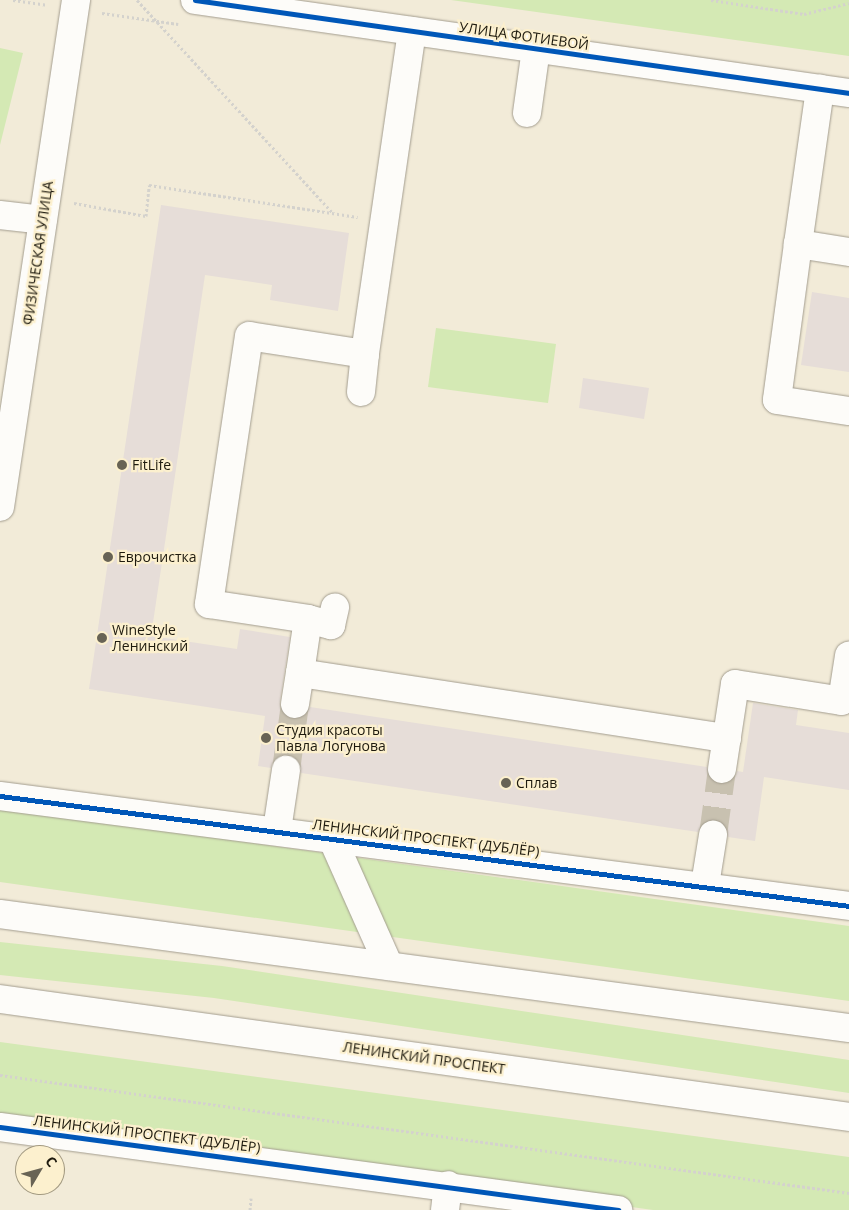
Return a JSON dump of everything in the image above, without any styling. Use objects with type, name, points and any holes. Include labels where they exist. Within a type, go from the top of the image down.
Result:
[{"type":"street","name":"ФИЗИЧЕСКАЯ УЛИЦА","points":[[0,506],[9,392],[43,220],[76,0]]},
{"type":"street","name":"УЛИЦА ФОТИЕВОЙ","points":[[195,0],[849,93]]},
{"type":"street","points":[[361,392],[412,31]]},
{"type":"street","points":[[526,113],[536,49]]},
{"type":"street","points":[[820,89],[777,400],[849,411]]},
{"type":"street","points":[[0,215],[43,220]]},
{"type":"street","points":[[798,244],[849,252]]},
{"type":"street","points":[[335,607],[331,624],[209,604],[249,336],[365,354]]},
{"type":"street","points":[[296,704],[308,619]]},
{"type":"street","points":[[722,769],[735,684],[842,701],[849,656]]},
{"type":"street","points":[[300,674],[727,738]]},
{"type":"street","points":[[277,830],[286,770]]},
{"type":"street","name":"ЛЕНИНСКИЙ ПРОСПЕКТ (ДУБЛЁР)","points":[[0,796],[705,885],[849,906]]},
{"type":"street","points":[[705,885],[713,835]]},
{"type":"street","points":[[332,838],[388,966]]},
{"type":"street","points":[[0,914],[849,1028]]},
{"type":"street","name":"ЛЕНИНСКИЙ ПРОСПЕКТ","points":[[0,1000],[849,1117]]},
{"type":"street","name":"ЛЕНИНСКИЙ ПРОСПЕКТ (ДУБЛЁР)","points":[[0,1127],[447,1198],[618,1210]]},
{"type":"path","points":[[137,0],[333,213]]},
{"type":"path","points":[[711,0],[804,14],[849,3]]},
{"type":"path","points":[[67,201],[146,216],[149,185],[385,221]]},
{"type":"path","points":[[0,1075],[849,1194]]},
{"type":"path","points":[[250,1210],[252,1198]]},
{"type":"green space","points":[[451,0],[849,0],[849,56]]},
{"type":"green space","points":[[0,48],[23,53],[0,145]]},
{"type":"green space","points":[[436,328],[556,344],[548,403],[428,387]]},
{"type":"green space","points":[[0,808],[849,926],[849,1001],[0,882]]},
{"type":"green space","points":[[0,942],[222,966],[849,1060],[849,1093],[214,998],[0,975]]},
{"type":"green space","points":[[0,1042],[849,1157],[849,1210],[653,1210],[0,1119]]},
{"type":"building","points":[[161,205],[349,233],[338,311],[270,300],[272,285],[205,275],[151,636],[237,649],[240,629],[290,637],[280,702],[281,710],[292,719],[301,718],[310,707],[707,767],[712,781],[720,784],[734,779],[737,771],[743,772],[753,703],[798,710],[796,725],[849,733],[849,790],[764,777],[755,841],[728,837],[723,823],[715,820],[701,825],[698,832],[301,773],[296,758],[288,755],[274,760],[271,768],[258,766],[265,716],[89,689]]},
{"type":"building","points":[[812,292],[849,298],[849,372],[801,365]]},
{"type":"building","points":[[583,378],[649,388],[644,419],[579,408]]},
{"type":"tunnel","points":[[286,770],[295,704]]},
{"type":"tunnel","points":[[713,835],[722,769]]},
{"type":"cycle path","points":[[195,0],[849,93]]},
{"type":"cycle path","points":[[0,796],[849,906]]},
{"type":"cycle path","points":[[0,1127],[618,1210]]},
{"type":"place","name":"FitLife","points":[[122,465]]},
{"type":"place","name":"Еврочистка","points":[[108,557]]},
{"type":"place","name":"WineStyle Ленинский","points":[[102,638]]},
{"type":"place","name":"Студия красоты Павла Логунова","points":[[266,738]]},
{"type":"place","name":"Сплав","points":[[506,783]]}]
